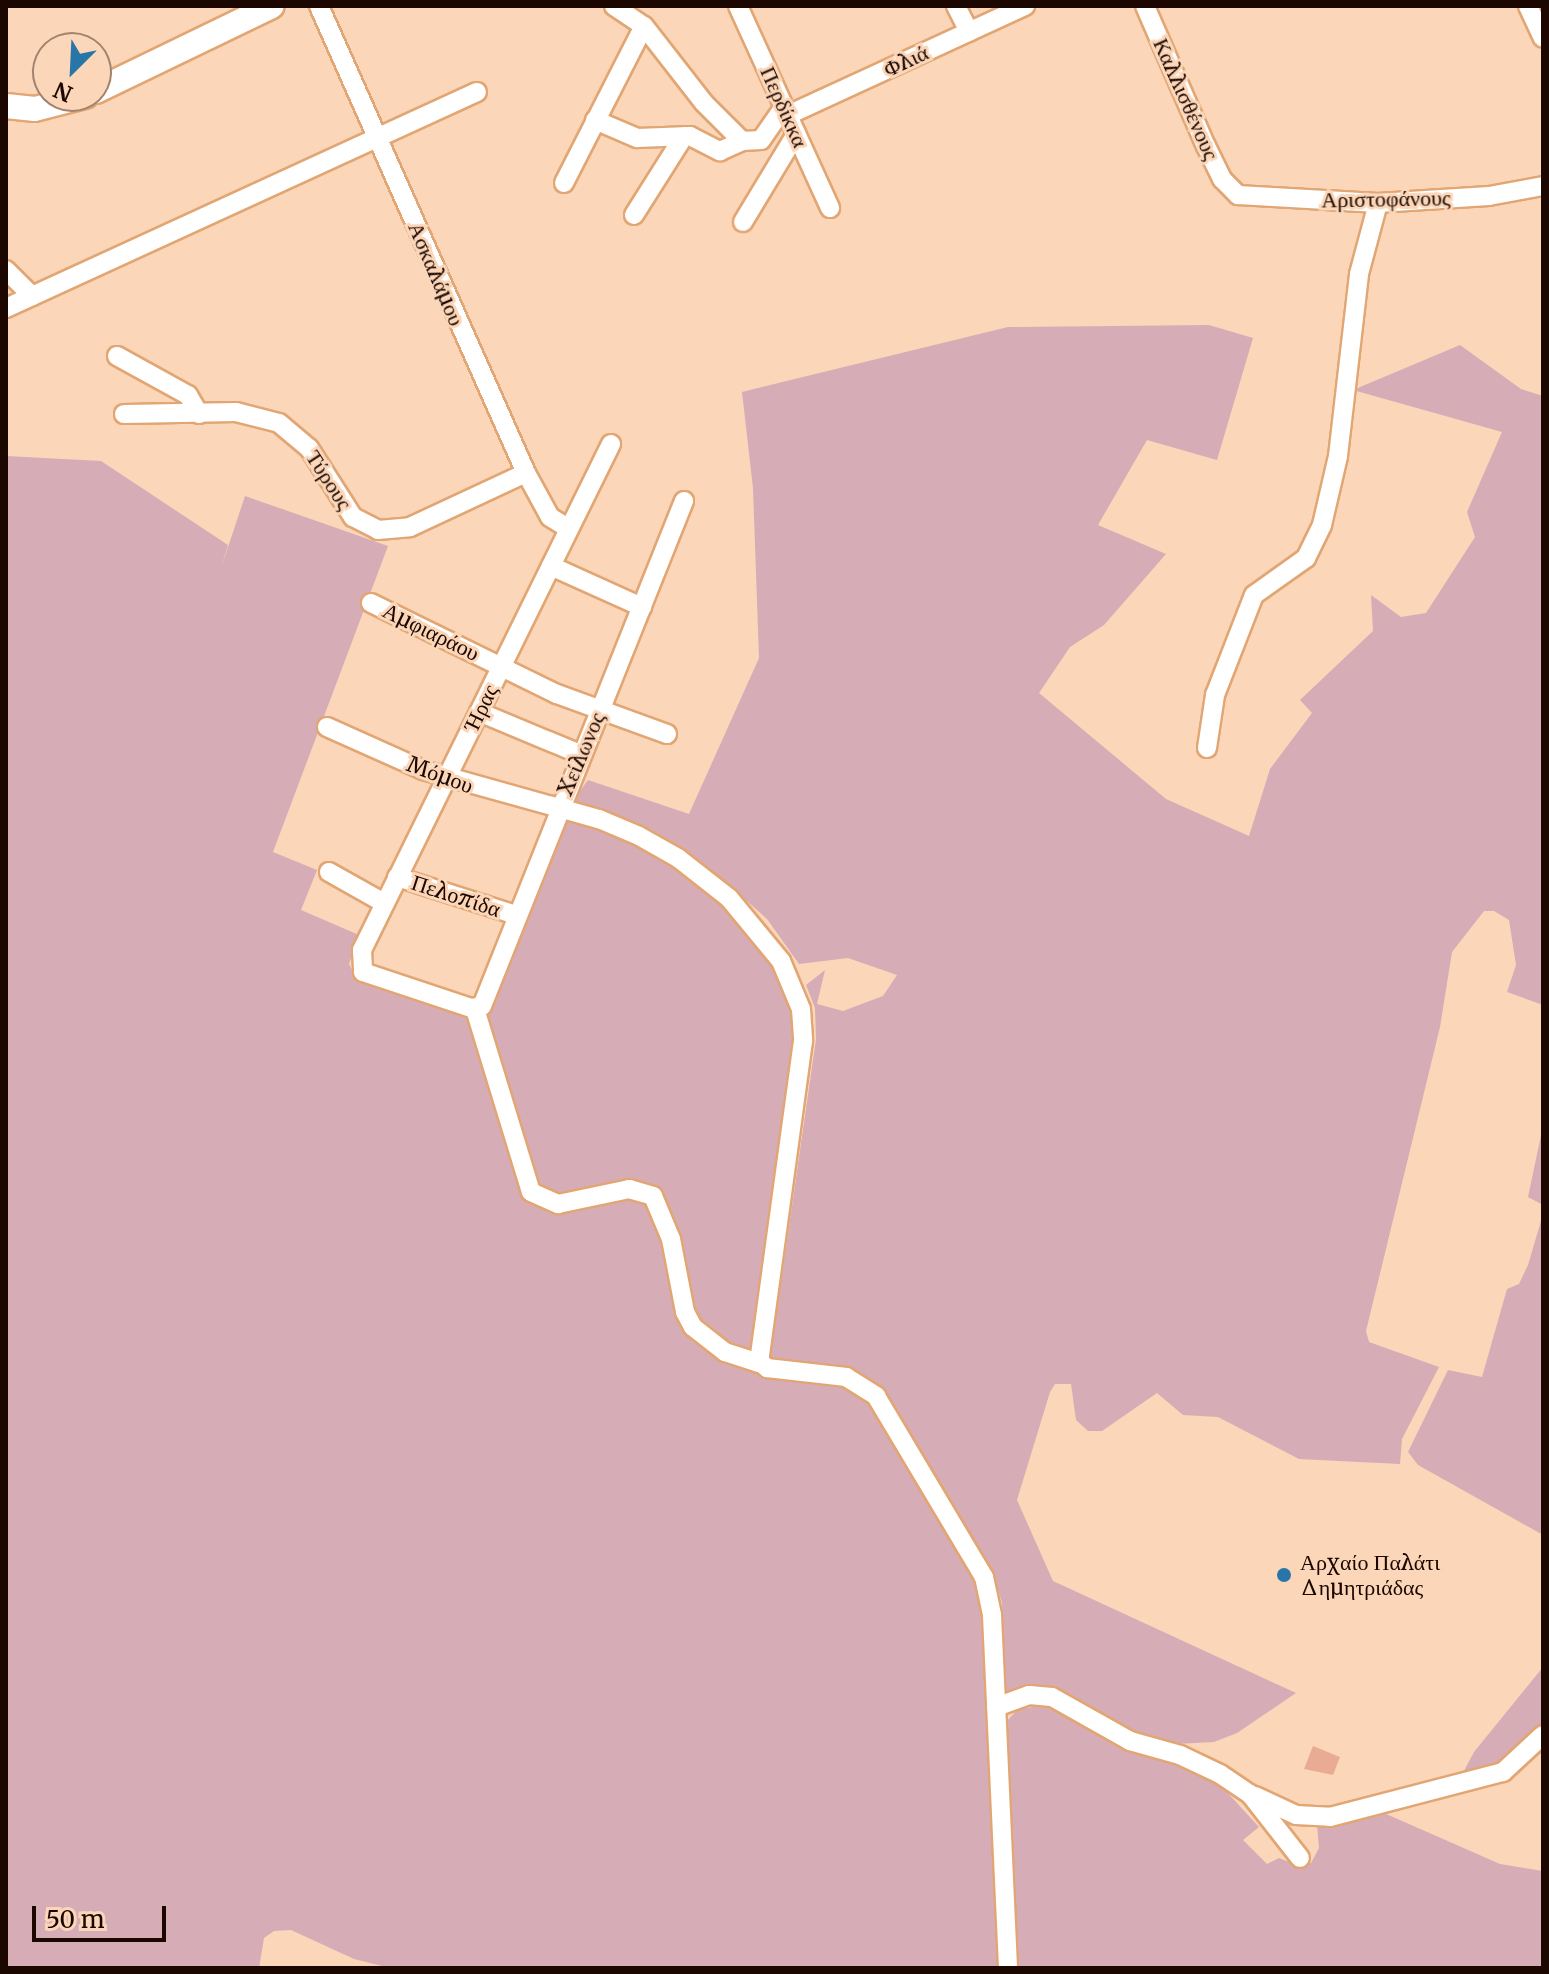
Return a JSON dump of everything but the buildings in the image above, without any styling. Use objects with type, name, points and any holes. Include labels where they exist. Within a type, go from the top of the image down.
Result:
[{"type":"street","points":[[112,83],[272,6]]},
{"type":"street","name":"Ασκαλάμου","points":[[319,6],[526,473],[550,517],[569,529]]},
{"type":"street","points":[[614,6],[644,26],[704,103],[742,141]]},
{"type":"street","name":"Περδίκκα","points":[[738,6],[830,208]]},
{"type":"street","points":[[956,6],[969,32]]},
{"type":"street","name":"Φλιά","points":[[786,111],[1025,6]]},
{"type":"street","name":"Καλλισθένους","points":[[1145,6],[1230,190]]},
{"type":"street","points":[[1528,6],[1543,38]]},
{"type":"street","points":[[564,183],[644,26]]},
{"type":"street","points":[[6,308],[477,92]]},
{"type":"street","points":[[6,106],[32,107]]},
{"type":"street","points":[[595,120],[649,141],[684,136],[720,151],[742,141],[761,140],[786,111]]},
{"type":"street","points":[[743,222],[796,134]]},
{"type":"street","points":[[634,215],[684,136]]},
{"type":"street","name":"Αριστοφάνους","points":[[1230,190],[1255,199],[1378,203],[1489,196],[1543,186]]},
{"type":"street","points":[[1207,748],[1215,695],[1254,595],[1306,558],[1322,525],[1338,456],[1360,266],[1378,203]]},
{"type":"street","points":[[6,270],[32,296]]},
{"type":"street","points":[[117,356],[188,395],[199,414]]},
{"type":"street","name":"Τύρους","points":[[124,414],[249,414],[279,423],[309,448],[353,517],[378,530],[410,527],[526,473]]},
{"type":"street","name":"Ήρας","points":[[478,1008],[363,972],[360,955],[611,444]]},
{"type":"street","name":"Χείλωνος","points":[[478,1008],[684,501]]},
{"type":"street","points":[[551,566],[642,607]]},
{"type":"street","name":"Αμφιαράου","points":[[371,603],[599,709],[667,734]]},
{"type":"street","points":[[479,712],[580,754]]},
{"type":"street","name":"Μόμου","points":[[327,727],[446,778],[626,829],[700,874],[763,933],[798,1000],[803,1041],[759,1363]]},
{"type":"street","points":[[329,872],[384,903]]},
{"type":"street","name":"Πελοπίδα","points":[[397,877],[516,915]]},
{"type":"street","points":[[478,1008],[531,1192],[558,1204],[629,1189],[653,1196],[671,1239],[685,1312],[693,1327],[725,1352],[767,1368],[850,1378],[889,1414],[984,1577],[992,1615],[1008,1968]]},
{"type":"street","points":[[996,1707],[1036,1694],[1058,1699],[1130,1741],[1180,1755],[1250,1794],[1296,1815],[1330,1817],[1503,1772],[1543,1735]]},
{"type":"street","points":[[1250,1794],[1300,1858]]},
{"type":"shaded area","points":[[1209,325],[1253,338],[1217,460],[1147,440],[1098,525],[1166,554],[1104,625],[1070,647],[1039,693],[1166,799],[1249,836],[1270,769],[1312,713],[1300,700],[1373,631],[1371,595],[1401,617],[1426,613],[1475,537],[1467,512],[1502,432],[1353,390],[1460,345],[1521,389],[1543,396],[1543,1005],[1507,992],[1516,965],[1509,920],[1494,911],[1484,911],[1452,952],[1440,1027],[1366,1331],[1369,1342],[1439,1367],[1402,1439],[1400,1464],[1299,1459],[1218,1417],[1183,1415],[1157,1393],[1102,1431],[1088,1431],[1076,1420],[1071,1384],[1055,1384],[1050,1392],[1017,1500],[1053,1581],[1296,1693],[1237,1733],[1214,1742],[1176,1744],[1135,1734],[1066,1695],[1006,1693],[1002,1603],[994,1576],[893,1403],[856,1371],[770,1359],[816,1039],[815,1008],[806,985],[825,970],[817,1004],[843,1011],[883,996],[897,975],[848,958],[799,964],[767,919],[713,871],[640,826],[571,803],[588,780],[689,814],[759,658],[753,488],[742,392],[1008,327]]},
{"type":"shaded area","points":[[6,456],[101,461],[228,545],[221,568],[245,496],[388,546],[273,852],[317,870],[301,910],[359,935],[349,964],[356,977],[475,1018],[565,822],[570,821],[635,843],[675,865],[736,914],[771,957],[788,995],[797,1030],[752,1370],[762,1377],[835,1383],[867,1400],[964,1553],[984,1600],[1003,1968],[390,1968],[354,1959],[291,1930],[274,1931],[264,1938],[259,1968],[6,1968]]},
{"type":"shaded area","points":[[1543,1126],[1543,1205],[1528,1197]]},
{"type":"shaded area","points":[[1543,1214],[1543,1535],[1418,1465],[1408,1452],[1448,1370],[1482,1377],[1507,1289],[1519,1284]]},
{"type":"shaded area","points":[[1543,1667],[1543,1753],[1455,1788],[1474,1752]]},
{"type":"shaded area","points":[[1053,1703],[1215,1779],[1259,1827],[1243,1840],[1267,1864],[1279,1858],[1302,1867],[1311,1863],[1319,1848],[1317,1825],[1377,1810],[1500,1864],[1543,1871],[1543,1968],[1018,1968],[1007,1721],[1017,1710]]},
{"type":"place","name":"Αρχαίο Παλάτι Δημητριάδας","points":[[1284,1575]]}]
